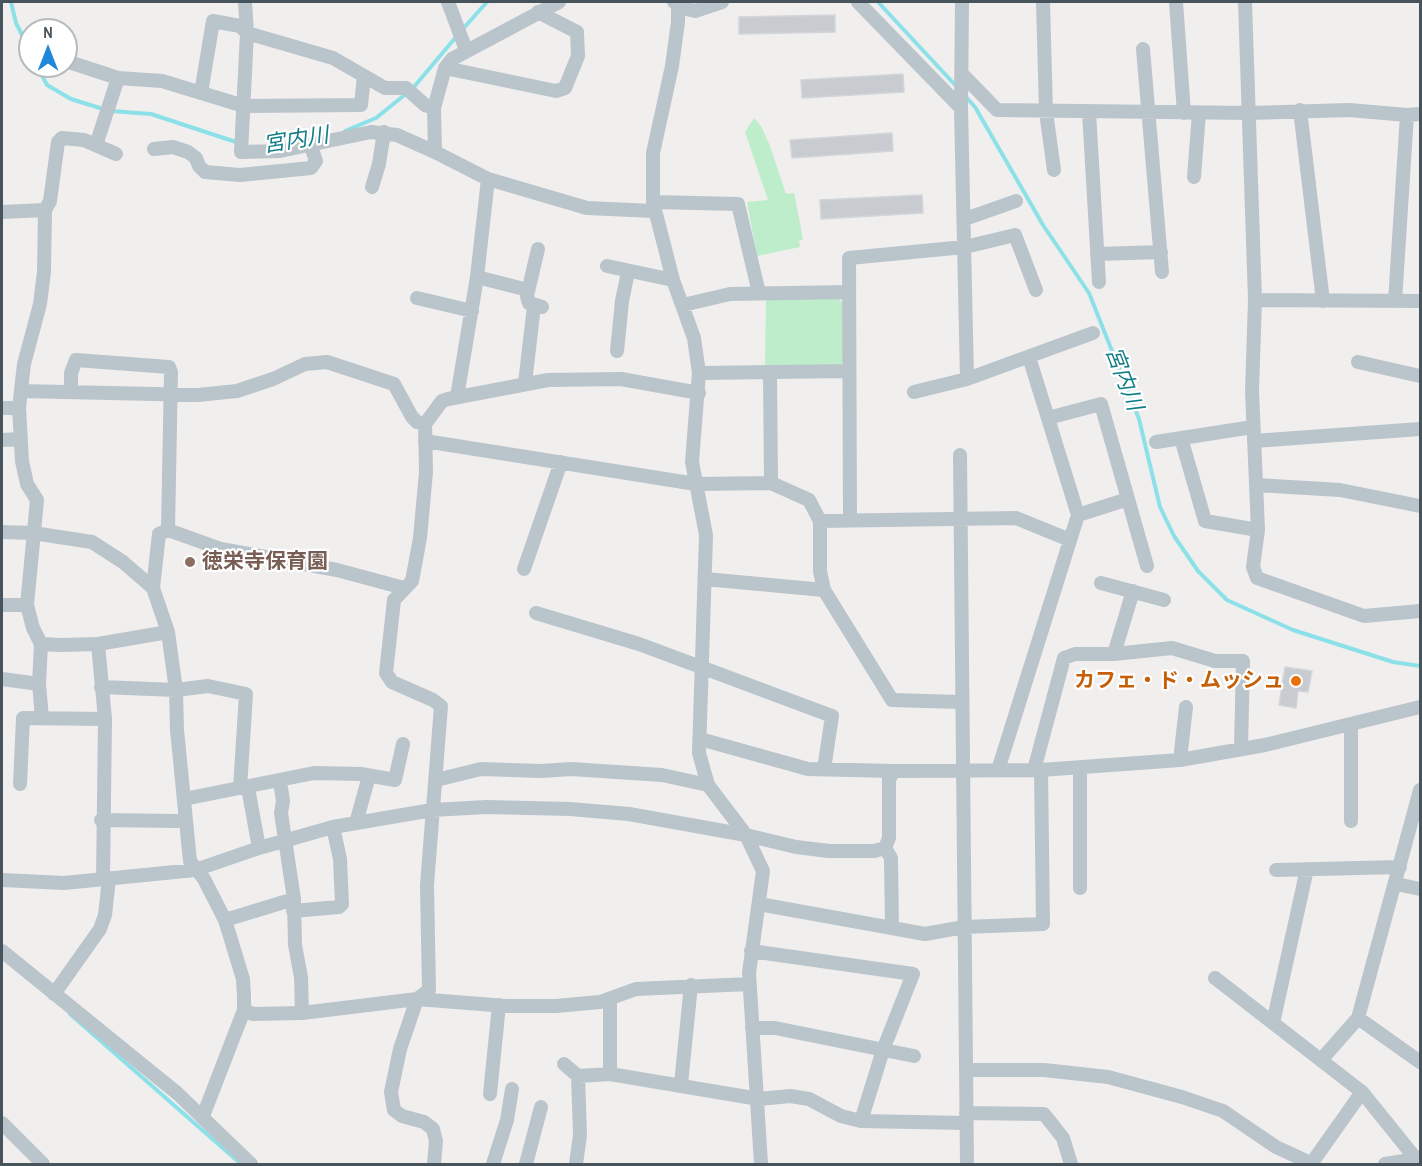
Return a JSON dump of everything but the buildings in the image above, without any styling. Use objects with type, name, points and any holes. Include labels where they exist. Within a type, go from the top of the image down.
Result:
[{"type":"street","points":[[245,2],[247,33],[241,146],[264,153],[311,146],[361,132],[384,132],[424,145],[488,179],[587,208],[738,204],[759,293]]},
{"type":"street","points":[[448,2],[466,50]]},
{"type":"street","points":[[435,152],[434,108],[445,68],[466,50],[559,2]]},
{"type":"street","points":[[722,2],[695,11],[676,2],[672,66],[653,153],[654,207],[673,280],[694,338],[699,373],[692,462],[706,535],[699,753],[708,785],[746,835],[763,871],[751,951],[750,984],[759,1099],[761,1164]]},
{"type":"street","points":[[858,2],[961,108]]},
{"type":"street","points":[[962,2],[961,108],[967,379]]},
{"type":"street","points":[[1043,2],[1046,112],[1054,170]]},
{"type":"street","points":[[1176,2],[1184,113]]},
{"type":"street","points":[[1245,2],[1255,300],[1253,427],[1258,530],[1252,567],[1257,578],[1364,616],[1420,611]]},
{"type":"street","points":[[445,68],[556,91],[565,88],[578,56],[577,32],[538,12]]},
{"type":"street","points":[[201,93],[213,21],[240,26],[247,33],[333,58],[385,88],[410,92],[425,105],[434,108]]},
{"type":"street","points":[[1143,49],[1162,272]]},
{"type":"street","points":[[78,65],[118,78],[162,81],[244,106],[361,105],[364,76]]},
{"type":"street","points":[[963,75],[997,110],[1184,113],[1349,110],[1414,114],[1395,301]]},
{"type":"street","points":[[96,145],[118,78]]},
{"type":"street","points":[[1300,110],[1323,301]]},
{"type":"street","points":[[1089,112],[1099,282]]},
{"type":"street","points":[[1194,177],[1199,113]]},
{"type":"street","points":[[372,188],[379,164],[384,132]]},
{"type":"street","points":[[42,718],[39,684],[41,644],[27,605],[37,500],[27,484],[19,439],[19,408],[24,364],[43,283],[45,210],[50,201],[58,142],[62,138],[72,137],[116,154]]},
{"type":"street","points":[[154,149],[173,147],[188,152],[196,158],[199,166],[205,172],[240,175],[311,168],[316,161],[311,146]]},
{"type":"street","points":[[457,397],[477,278],[488,179]]},
{"type":"street","points":[[965,219],[1016,201]]},
{"type":"street","points":[[2,212],[45,210]]},
{"type":"street","points":[[850,520],[849,258],[965,248],[1015,235],[1037,291]]},
{"type":"street","points":[[525,383],[539,306],[529,303],[528,290],[538,249]]},
{"type":"street","points":[[1097,254],[1161,252]]},
{"type":"street","points":[[607,266],[673,280]]},
{"type":"street","points":[[617,351],[622,301],[628,272]]},
{"type":"street","points":[[477,278],[528,290]]},
{"type":"street","points":[[683,305],[730,294],[849,292]]},
{"type":"street","points":[[417,298],[472,311]]},
{"type":"street","points":[[1255,300],[1395,301],[1420,304]]},
{"type":"street","points":[[914,392],[967,379],[1093,333]]},
{"type":"street","points":[[998,770],[1078,515],[1029,357]]},
{"type":"street","points":[[71,391],[73,364],[76,360],[164,364],[171,372],[168,530]]},
{"type":"street","points":[[21,391],[171,396],[237,391],[273,379],[304,364],[327,362],[394,384],[412,417],[417,422],[425,423]]},
{"type":"street","points":[[1358,362],[1420,376]]},
{"type":"street","points":[[699,373],[770,374],[849,371]]},
{"type":"street","points":[[770,374],[771,483]]},
{"type":"street","points":[[434,1164],[436,1141],[433,1129],[424,1122],[402,1116],[394,1110],[391,1092],[400,1049],[417,999],[429,990],[427,885],[441,706],[433,700],[392,682],[386,673],[394,600],[412,581],[420,538],[426,472],[425,423],[442,401],[525,383],[621,379],[699,393]]},
{"type":"street","points":[[1048,418],[1101,404],[1147,566]]},
{"type":"street","points":[[2,408],[19,408]]},
{"type":"street","points":[[1156,442],[1253,427]]},
{"type":"street","points":[[1254,441],[1420,429]]},
{"type":"street","points":[[1181,438],[1205,521],[1258,530]]},
{"type":"street","points":[[2,440],[19,439]]},
{"type":"street","points":[[425,441],[696,484],[771,483],[809,500],[820,521],[820,571],[824,590],[892,700],[960,702]]},
{"type":"street","points":[[960,455],[960,702],[967,1164]]},
{"type":"street","points":[[524,569],[561,462]]},
{"type":"street","points":[[1256,485],[1340,490],[1420,506]]},
{"type":"street","points":[[1078,515],[1128,499]]},
{"type":"street","points":[[820,521],[1016,518],[1070,540]]},
{"type":"street","points":[[203,1116],[244,1010],[243,979],[225,920],[204,879],[190,861],[177,730],[176,690],[168,632],[153,588],[159,534],[168,530],[221,549],[337,570],[404,588]]},
{"type":"street","points":[[2,532],[33,533],[92,542],[123,562],[153,588]]},
{"type":"street","points":[[705,579],[824,590]]},
{"type":"street","points":[[1101,583],[1164,600]]},
{"type":"street","points":[[1114,654],[1133,591]]},
{"type":"street","points":[[2,605],[27,605]]},
{"type":"street","points":[[536,613],[639,644],[832,716],[824,769]]},
{"type":"street","points":[[41,644],[98,644],[168,632]]},
{"type":"street","points":[[54,994],[100,928],[105,915],[106,879],[101,820],[105,719],[98,644]]},
{"type":"street","points":[[759,904],[925,934],[964,927],[1043,924],[1038,770],[1064,658],[1075,654],[1114,654],[1172,648],[1215,662],[1243,661],[1241,749]]},
{"type":"street","points":[[2,679],[39,684]]},
{"type":"street","points":[[101,687],[176,690],[208,686],[246,694],[244,788],[259,848]]},
{"type":"street","points":[[1180,760],[1186,707]]},
{"type":"street","points":[[700,739],[808,769],[1038,770],[1180,760],[1241,749],[1420,707]]},
{"type":"street","points":[[20,784],[23,718],[105,719]]},
{"type":"street","points":[[1351,724],[1351,821]]},
{"type":"street","points":[[184,799],[315,773],[395,780],[403,744]]},
{"type":"street","points":[[1080,768],[1080,888]]},
{"type":"street","points":[[436,780],[481,769],[541,771],[571,769],[662,776],[708,785]]},
{"type":"street","points":[[885,848],[889,838],[889,779],[894,771]]},
{"type":"street","points":[[356,823],[369,776]]},
{"type":"street","points":[[280,781],[302,1013]]},
{"type":"street","points":[[1321,1060],[1358,1018],[1420,790]]},
{"type":"street","points":[[2,879],[64,882],[195,870],[259,848],[333,827],[432,810],[487,807],[570,808],[629,814],[746,835],[796,847],[829,851],[874,851],[885,848]]},
{"type":"street","points":[[101,820],[177,821]]},
{"type":"street","points":[[225,920],[293,905],[339,907],[342,904],[340,859],[333,827]]},
{"type":"street","points":[[885,848],[891,858],[892,927]]},
{"type":"street","points":[[1276,870],[1400,867]]},
{"type":"street","points":[[1273,1023],[1306,869]]},
{"type":"street","points":[[1396,884],[1420,888]]},
{"type":"street","points":[[2,951],[177,1093],[251,1164]]},
{"type":"street","points":[[751,951],[913,974],[883,1050],[861,1121]]},
{"type":"street","points":[[1215,978],[1362,1092],[1418,1158]]},
{"type":"street","points":[[244,1010],[254,1014],[302,1013],[417,999],[499,1005],[556,1006],[600,1002],[636,989],[750,984]]},
{"type":"street","points":[[681,1084],[691,986]]},
{"type":"street","points":[[610,999],[610,1074]]},
{"type":"street","points":[[490,1094],[499,1005]]},
{"type":"street","points":[[1358,1018],[1420,1062]]},
{"type":"street","points":[[752,1028],[775,1028],[914,1056]]},
{"type":"street","points":[[564,1064],[578,1076],[610,1074],[681,1084],[759,1099],[790,1096],[809,1099],[841,1116],[861,1121],[1044,1114],[1063,1138],[1071,1164]]},
{"type":"street","points":[[966,1070],[1044,1070],[1108,1077],[1182,1097],[1223,1111],[1276,1147],[1312,1164],[1362,1092]]},
{"type":"street","points":[[576,1164],[579,1136],[578,1076]]},
{"type":"street","points":[[493,1164],[507,1120],[512,1089]]},
{"type":"street","points":[[526,1164],[541,1107]]},
{"type":"street","points":[[2,1123],[43,1164]]},
{"type":"street","points":[[1385,1164],[1418,1158]]},
{"type":"green space","points":[[754,118],[761,126],[770,146],[786,194],[794,193],[803,239],[799,241],[800,247],[757,256],[747,202],[768,200],[745,132]]},
{"type":"green space","points":[[766,298],[838,298],[845,305],[845,359],[838,368],[765,368]]},
{"type":"waterway","name":"宮内川","points":[[11,2],[18,27]]},
{"type":"waterway","name":"宮内川","points":[[461,31],[487,2]]},
{"type":"waterway","name":"宮内川","points":[[878,2],[957,87]]},
{"type":"waterway","name":"宮内川","points":[[413,88],[456,37]]},
{"type":"waterway","name":"宮内川","points":[[43,78],[47,85],[71,99],[103,109]]},
{"type":"waterway","name":"宮内川","points":[[345,131],[376,118],[407,93]]},
{"type":"waterway","name":"宮内川","points":[[966,97],[975,107],[1043,225],[1089,293],[1139,419],[1160,507],[1174,536],[1198,571],[1227,600],[1293,630],[1393,662],[1420,666]]},
{"type":"waterway","name":"宮内川","points":[[111,111],[151,114],[239,143]]},
{"type":"waterway","points":[[70,1014],[241,1164]]},
{"type":"place","name":"徳栄寺保育園","points":[[190,562]]},
{"type":"place","name":"カフェ・ド・ムッシュ","points":[[1296,681]]}]
